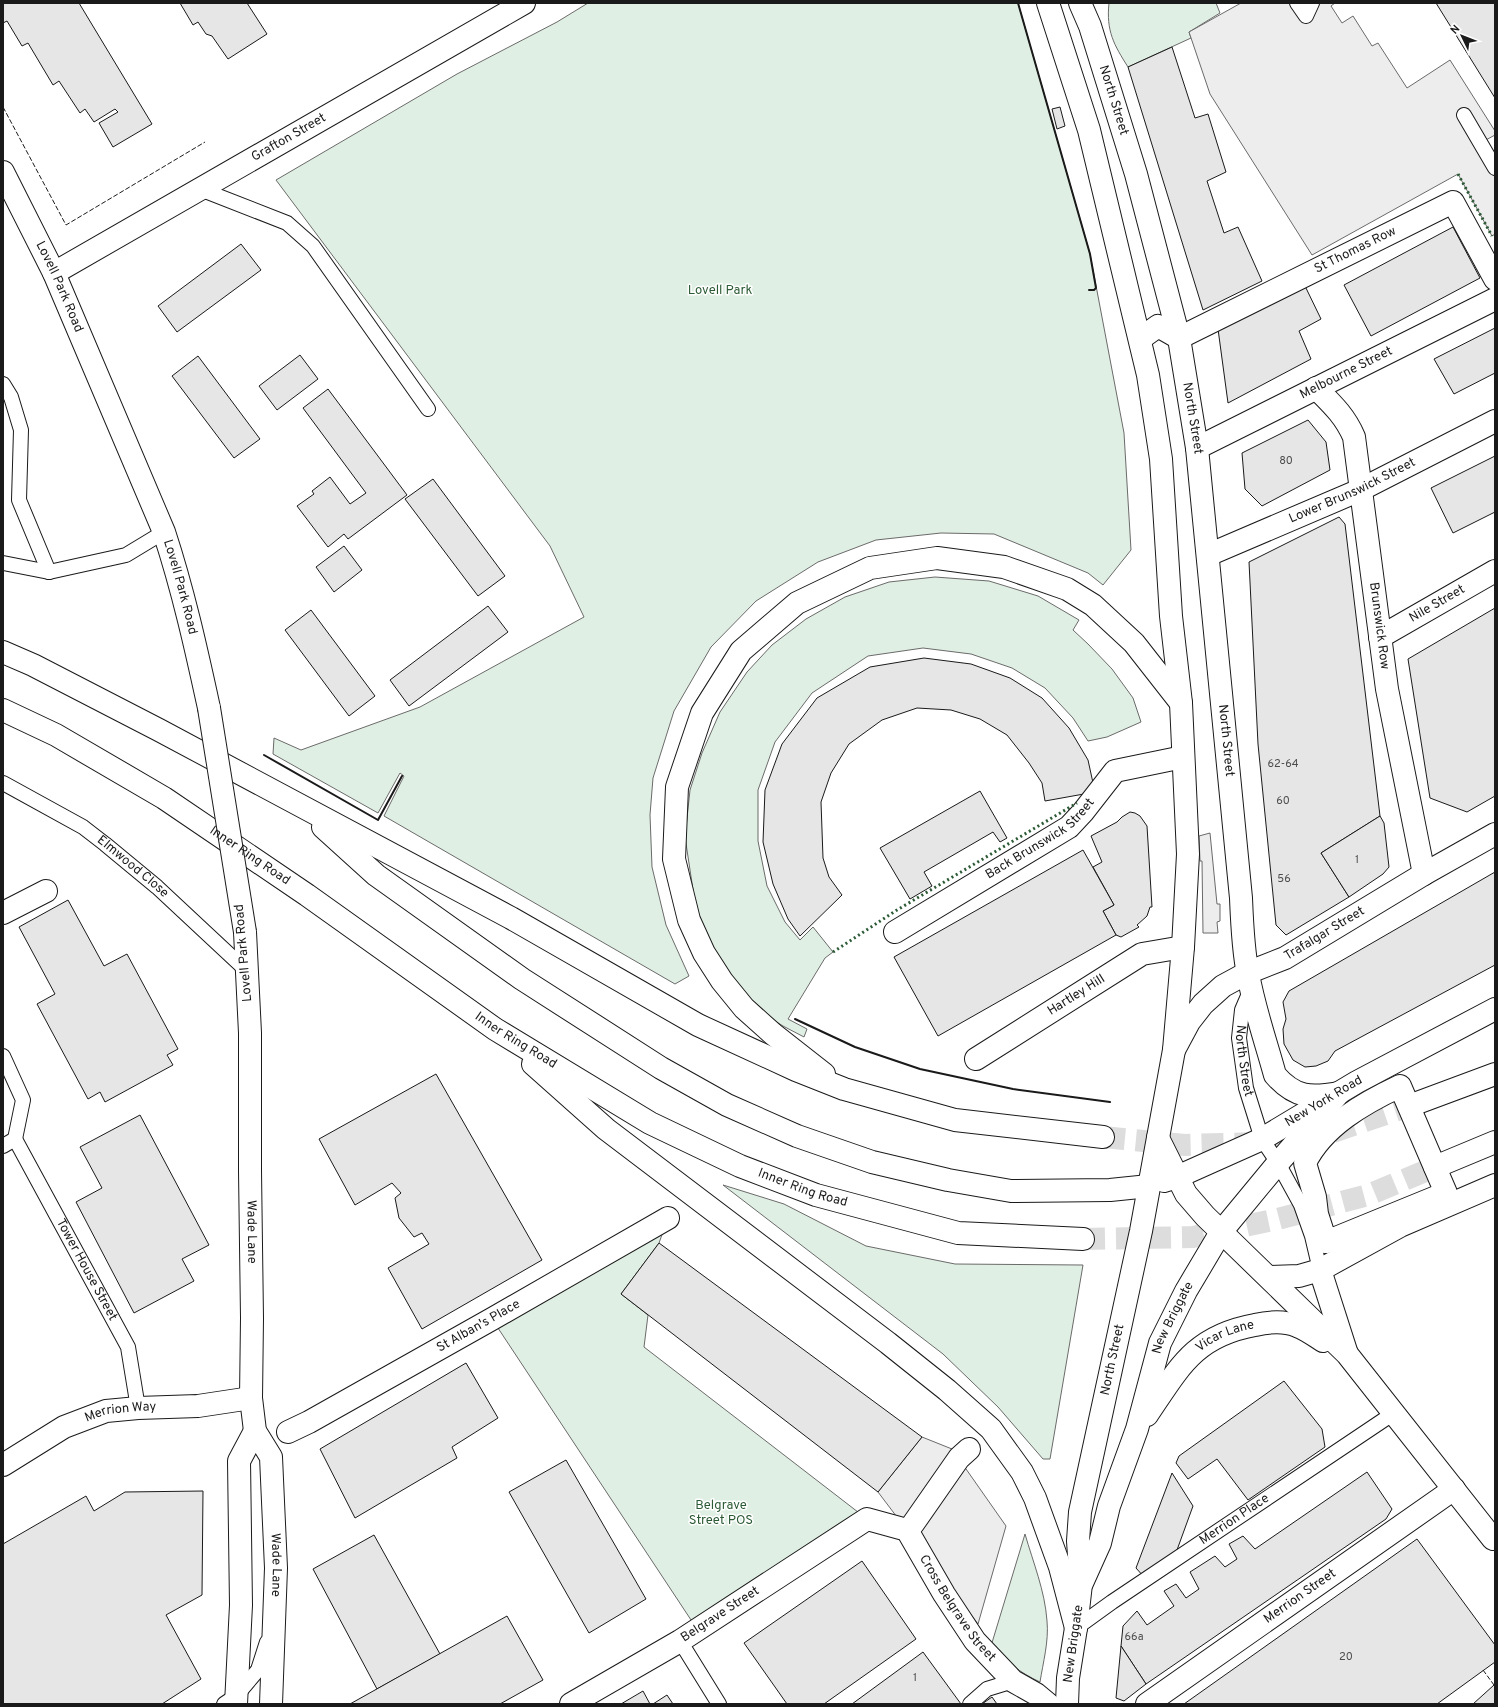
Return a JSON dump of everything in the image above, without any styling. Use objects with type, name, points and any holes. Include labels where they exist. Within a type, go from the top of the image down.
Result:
[{"type":"main road","name":"Grafton Street","points":[[54,273],[524,3]]},
{"type":"main road","name":"North Street","points":[[1048,3],[1089,130],[1148,375],[1160,459],[1171,616],[1181,702],[1188,854],[1183,947],[1174,1050],[1136,1257],[1080,1512]]},
{"type":"main road","name":"North Street","points":[[1080,3],[1090,26],[1136,174],[1179,338],[1197,448],[1249,981]]},
{"type":"main road","points":[[1088,3],[1090,26]]},
{"type":"main road","name":"Lovell Park Road","points":[[3,172],[54,273],[164,532],[178,575],[191,623],[208,708],[245,932],[250,1033]]},
{"type":"main road","name":"St Thomas Row","points":[[1179,338],[1453,202],[1495,279]]},
{"type":"main road","name":"Melbourne Street","points":[[1197,448],[1495,298]]},
{"type":"main road","points":[[1140,339],[1158,326],[1179,338]]},
{"type":"main road","name":"Brunswick Row","points":[[1316,388],[1344,418],[1354,437],[1387,690],[1424,874]]},
{"type":"main road","name":"Lower Brunswick Street","points":[[1208,555],[1360,490],[1495,422]]},
{"type":"main road","points":[[844,1089],[773,1034],[744,1008],[722,981],[704,953],[689,920],[674,859],[677,787],[702,713],[741,651],[797,603],[857,574],[870,568],[937,558],[1004,567],[1067,589],[1092,605],[1134,643],[1181,702]]},
{"type":"main road","name":"Nile Street","points":[[1380,637],[1495,571]]},
{"type":"main road","points":[[3,652],[33,665],[511,918],[698,1025],[796,1070],[844,1089],[955,1120],[1103,1137]]},
{"type":"main road","name":"Inner Ring Road","points":[[3,710],[56,735],[164,798],[307,895],[495,1029],[650,1123],[740,1166],[816,1195],[958,1232],[1083,1239]]},
{"type":"main road","name":"Back Brunswick Street","points":[[895,932],[1069,827],[1083,812],[1115,771],[1183,757]]},
{"type":"main road","name":"New York Road","points":[[298,804],[376,875],[522,979],[660,1068],[727,1105],[797,1136],[872,1162],[948,1180],[1011,1191],[1110,1190],[1149,1186],[1177,1177],[1262,1139],[1339,1093],[1495,1009]]},
{"type":"main road","name":"Trafalgar Street","points":[[1174,1050],[1189,1022],[1203,1004],[1223,986],[1249,981],[1424,874],[1495,834]]},
{"type":"main road","points":[[3,914],[46,891]]},
{"type":"main road","name":"Hartley Hill","points":[[976,1060],[1142,954],[1183,947]]},
{"type":"main road","points":[[1249,981],[1275,1075],[1284,1085],[1299,1094],[1318,1097],[1339,1093]]},
{"type":"main road","points":[[495,1029],[606,1129],[888,1344],[947,1390],[991,1429],[1022,1472],[1040,1510],[1060,1567],[1076,1628]]},
{"type":"main road","name":"Wade Lane","points":[[250,1033],[252,1318],[251,1398],[255,1431],[271,1457],[276,1568],[271,1704]]},
{"type":"main road","points":[[1409,1106],[1495,1074]]},
{"type":"main road","points":[[1400,1086],[1435,1167],[1446,1192],[1326,1242],[1317,1214],[1315,1197],[1305,1163],[1312,1149],[1327,1134],[1368,1102],[1400,1086]]},
{"type":"main road","name":"New Briggate","points":[[1081,1584],[1100,1543],[1109,1506],[1137,1429],[1160,1343],[1186,1291],[1221,1232],[1278,1162],[1339,1093]]},
{"type":"main road","points":[[1158,1138],[1186,1194],[1221,1232]]},
{"type":"main road","points":[[1435,1167],[1495,1142]]},
{"type":"main road","points":[[1269,1276],[1299,1276],[1320,1270],[1400,1226],[1495,1185]]},
{"type":"main road","name":"St Alban's Place","points":[[288,1432],[309,1422],[492,1319],[668,1218]]},
{"type":"main road","name":"Vicar Lane","points":[[1221,1232],[1269,1276],[1347,1354],[1494,1539]]},
{"type":"main road","name":"Vicar Lane","points":[[1320,1270],[1347,1354]]},
{"type":"main road","name":"Vicar Lane","points":[[1137,1429],[1176,1373],[1197,1348],[1233,1329],[1275,1322],[1296,1325],[1347,1354]]},
{"type":"main road","name":"Merrion Way","points":[[3,1465],[64,1427],[106,1411],[138,1408],[198,1406],[251,1398]]},
{"type":"main road","points":[[232,1701],[241,1605],[239,1461],[255,1431]]},
{"type":"main road","points":[[913,1524],[959,1458],[969,1449]]},
{"type":"main road","name":"Merrion Street","points":[[1147,1704],[1454,1489]]},
{"type":"main road","name":"New Briggate","points":[[1067,1704],[1068,1678],[1081,1584],[1078,1542],[1080,1512]]},
{"type":"main road","name":"Belgrave Street","points":[[571,1704],[680,1641],[867,1519]]},
{"type":"main road","name":"Cross Belgrave Street","points":[[867,1519],[907,1530],[944,1594],[975,1641],[1012,1680],[1036,1694],[1048,1704]]},
{"type":"lane","points":[[1297,3],[1306,16],[1312,3]]},
{"type":"lane","points":[[1464,115],[1495,168]]},
{"type":"lane","points":[[200,189],[287,223],[313,246],[428,409]]},
{"type":"lane","points":[[3,384],[11,397],[21,430],[19,500],[49,572]]},
{"type":"lane","points":[[3,563],[49,572],[126,555],[164,532]]},
{"type":"lane","name":"Elmwood Close","points":[[3,783],[83,827],[106,844],[157,887],[247,971]]},
{"type":"lane","name":"North Street","points":[[1249,981],[1242,1010],[1239,1038],[1246,1088],[1262,1139]]},
{"type":"lane","points":[[3,1056],[23,1100],[9,1142]]},
{"type":"lane","name":"Vicar Lane","points":[[1262,1139],[1278,1162],[1301,1205],[1312,1236],[1320,1270]]},
{"type":"lane","name":"Tower House Street","points":[[9,1142],[128,1347],[138,1408]]},
{"type":"lane","name":"Merrion Place","points":[[1076,1628],[1112,1602],[1394,1413]]},
{"type":"lane","points":[[232,1701],[258,1670],[274,1622]]},
{"type":"lane","points":[[680,1641],[719,1704]]},
{"type":"lane","points":[[970,1704],[987,1689],[1012,1680]]},
{"type":"green space","name":"Lovell Park","points":[[588,3],[1018,3],[1090,254],[1124,433],[1131,550],[1103,585],[1088,573],[994,534],[941,533],[876,540],[818,562],[756,601],[711,647],[674,711],[653,778],[650,815],[652,867],[666,925],[689,976],[675,984],[384,816],[404,776],[400,773],[378,813],[273,754],[274,738],[301,750],[420,707],[584,617],[550,546],[276,180],[457,74],[557,22]]},
{"type":"green space","points":[[1109,3],[1216,3],[1220,13],[1189,32],[1191,38],[1128,67],[1112,37],[1108,13]]},
{"type":"green space","points":[[935,577],[989,581],[1038,596],[1079,620],[1073,630],[1112,669],[1133,698],[1141,722],[1107,737],[1088,741],[1073,718],[1045,688],[1012,668],[971,654],[923,648],[868,656],[812,693],[775,742],[758,790],[758,841],[767,886],[785,922],[800,940],[813,927],[833,952],[825,958],[788,1019],[807,1029],[804,1037],[783,1026],[750,1005],[711,952],[697,916],[685,837],[690,790],[702,753],[720,712],[747,672],[772,645],[806,619],[845,597],[889,582]]},
{"type":"green space","points":[[723,1185],[784,1204],[866,1246],[955,1264],[1083,1265],[1050,1459],[1043,1459],[998,1407],[943,1354]]},
{"type":"green space","name":"Belgrave Street POS","points":[[668,1218],[659,1243],[621,1294],[648,1315],[644,1347],[867,1519],[697,1629],[492,1319]]},
{"type":"green space","points":[[1025,1534],[1046,1610],[1046,1644],[1040,1682],[1026,1675],[1002,1657],[991,1646]]},
{"type":"shaded area","points":[[1241,3],[1335,3],[1331,6],[1342,23],[1353,16],[1372,46],[1378,43],[1407,88],[1450,60],[1495,131],[1495,135],[1484,141],[1495,159],[1495,234],[1492,236],[1458,174],[1312,255],[1210,94],[1189,32]]},
{"type":"shaded area","points":[[1210,833],[1217,904],[1220,904],[1220,921],[1217,922],[1218,933],[1203,933],[1202,861],[1200,861],[1199,836]]},
{"type":"shaded area","points":[[922,1437],[952,1449],[1006,1526],[978,1624],[878,1492]]},
{"type":"building","points":[[3,3],[79,3],[152,124],[113,147],[99,123],[118,112],[115,109],[94,122],[85,109],[80,113],[59,81],[53,85],[28,43],[22,46],[7,21],[3,23]]},
{"type":"building","points":[[180,3],[247,3],[267,34],[228,59],[212,36],[206,34],[198,22],[193,25]]},
{"type":"building","points":[[1436,3],[1495,3],[1495,98]]},
{"type":"building","points":[[1172,47],[1195,118],[1208,114],[1226,172],[1207,181],[1224,233],[1238,227],[1262,281],[1203,310],[1128,67]]},
{"type":"building","points":[[1060,107],[1065,126],[1057,129],[1052,109]]},
{"type":"building","points":[[1453,227],[1480,278],[1371,336],[1344,285]]},
{"type":"building","points":[[241,244],[261,270],[177,332],[158,306]]},
{"type":"building","points":[[1305,286],[1321,319],[1299,331],[1311,359],[1228,403],[1218,329]]},
{"type":"building","points":[[1495,328],[1495,373],[1454,394],[1434,359]]},
{"type":"building","points":[[300,355],[318,379],[277,410],[259,386]]},
{"type":"building","points":[[198,356],[260,439],[234,458],[172,376]]},
{"type":"building","points":[[328,389],[407,495],[348,539],[344,534],[328,547],[297,506],[314,494],[312,491],[330,477],[350,504],[366,493],[303,408]]},
{"type":"building","points":[[1308,420],[1326,442],[1330,470],[1262,506],[1245,489],[1242,453]]},
{"type":"building","points":[[1495,456],[1495,512],[1453,533],[1431,488]]},
{"type":"building","points":[[433,479],[505,576],[478,596],[405,499]]},
{"type":"building","points":[[1339,517],[1345,524],[1380,816],[1321,853],[1349,897],[1286,935],[1276,925],[1258,744],[1249,562]]},
{"type":"building","points":[[344,546],[362,570],[334,592],[316,567]]},
{"type":"building","points":[[488,606],[508,632],[409,706],[390,680]]},
{"type":"building","points":[[1495,608],[1495,796],[1467,812],[1430,798],[1408,659]]},
{"type":"building","points":[[311,610],[375,696],[349,716],[285,630]]},
{"type":"building","points":[[924,658],[971,664],[1010,678],[1042,698],[1069,728],[1088,760],[1095,792],[1045,801],[1042,783],[1029,763],[1007,735],[980,719],[951,710],[917,708],[882,720],[849,744],[831,773],[821,802],[823,858],[829,877],[842,895],[800,936],[788,919],[773,884],[763,842],[765,790],[782,744],[817,698],[870,667]]},
{"type":"building","points":[[980,791],[1007,838],[1000,842],[993,832],[924,872],[932,886],[910,899],[880,848]]},
{"type":"building","points":[[1130,812],[1140,816],[1147,826],[1152,907],[1150,907],[1147,916],[1137,925],[1139,927],[1121,937],[1116,935],[1103,911],[1114,905],[1093,867],[1102,862],[1091,836],[1117,822]]},
{"type":"building","points":[[1380,816],[1384,823],[1389,867],[1383,874],[1349,897],[1321,853]]},
{"type":"building","points":[[1083,850],[1114,905],[1103,911],[1116,935],[938,1036],[894,957]]},
{"type":"building","points":[[1495,872],[1495,965],[1335,1051],[1328,1061],[1316,1066],[1305,1067],[1293,1060],[1284,1044],[1283,1029],[1286,1019],[1283,1002],[1289,991]]},
{"type":"building","points":[[68,900],[104,966],[127,954],[178,1049],[167,1055],[173,1065],[105,1102],[100,1092],[88,1099],[37,1004],[55,994],[19,927]]},
{"type":"building","points":[[436,1074],[542,1260],[422,1329],[388,1268],[429,1244],[422,1233],[414,1237],[399,1218],[395,1198],[401,1193],[392,1183],[355,1205],[319,1139]]},
{"type":"building","points":[[140,1115],[209,1245],[182,1259],[194,1281],[134,1313],[76,1202],[102,1188],[80,1147]]},
{"type":"building","points":[[659,1243],[922,1437],[878,1492],[621,1294]]},
{"type":"building","points":[[466,1363],[498,1418],[452,1447],[457,1458],[355,1518],[320,1449]]},
{"type":"building","points":[[1284,1381],[1322,1429],[1325,1447],[1248,1500],[1217,1459],[1188,1479],[1176,1463],[1179,1456]]},
{"type":"building","points":[[566,1460],[646,1599],[589,1633],[509,1492]]},
{"type":"building","points":[[1367,1472],[1392,1509],[1386,1519],[1146,1684],[1121,1646],[1123,1626],[1137,1611],[1147,1625],[1174,1606],[1164,1591],[1176,1584],[1186,1598],[1199,1589],[1190,1572],[1215,1556],[1225,1567],[1237,1559],[1229,1544],[1243,1536],[1255,1549]]},
{"type":"building","points":[[1172,1473],[1193,1506],[1177,1550],[1144,1577],[1136,1568]]},
{"type":"building","points":[[203,1491],[202,1595],[166,1615],[201,1679],[162,1704],[3,1704],[3,1544],[86,1496],[94,1511],[125,1492]]},
{"type":"building","points":[[374,1535],[440,1654],[377,1689],[313,1569]]},
{"type":"building","points":[[1417,1539],[1495,1645],[1495,1662],[1437,1704],[1184,1704]]},
{"type":"building","points":[[862,1561],[916,1639],[824,1704],[787,1704],[744,1643]]},
{"type":"building","points":[[507,1616],[543,1680],[500,1704],[350,1704]]},
{"type":"building","points":[[1121,1646],[1146,1684],[1124,1701],[1116,1698]]},
{"type":"building","points":[[923,1652],[961,1704],[852,1704]]},
{"type":"building","points":[[1495,1684],[1495,1704],[1473,1704],[1494,1685]]},
{"type":"building","points":[[643,1691],[650,1704],[621,1704]]},
{"type":"building","points":[[667,1695],[673,1704],[653,1704]]},
{"type":"building","points":[[992,1697],[997,1704],[982,1704]]},
{"type":"tunnel","points":[[1103,1137],[1185,1145],[1257,1143],[1330,1133],[1409,1106]]},
{"type":"tunnel","points":[[1083,1239],[1193,1237],[1278,1219],[1368,1195],[1435,1167]]},
{"type":"hedge","points":[[1458,174],[1492,236]]},
{"type":"hedge","points":[[833,952],[897,910],[1077,803]]},
{"type":"fence","points":[[3,107],[66,225],[205,142]]},
{"type":"fence","points":[[1483,1670],[1494,1685]]},
{"type":"wall","points":[[1018,3],[1090,254],[1096,288],[1094,290],[1089,290]]},
{"type":"wall","points":[[264,755],[378,820],[402,776]]},
{"type":"wall","points":[[795,1019],[855,1047],[920,1069],[1013,1089],[1110,1102]]}]
